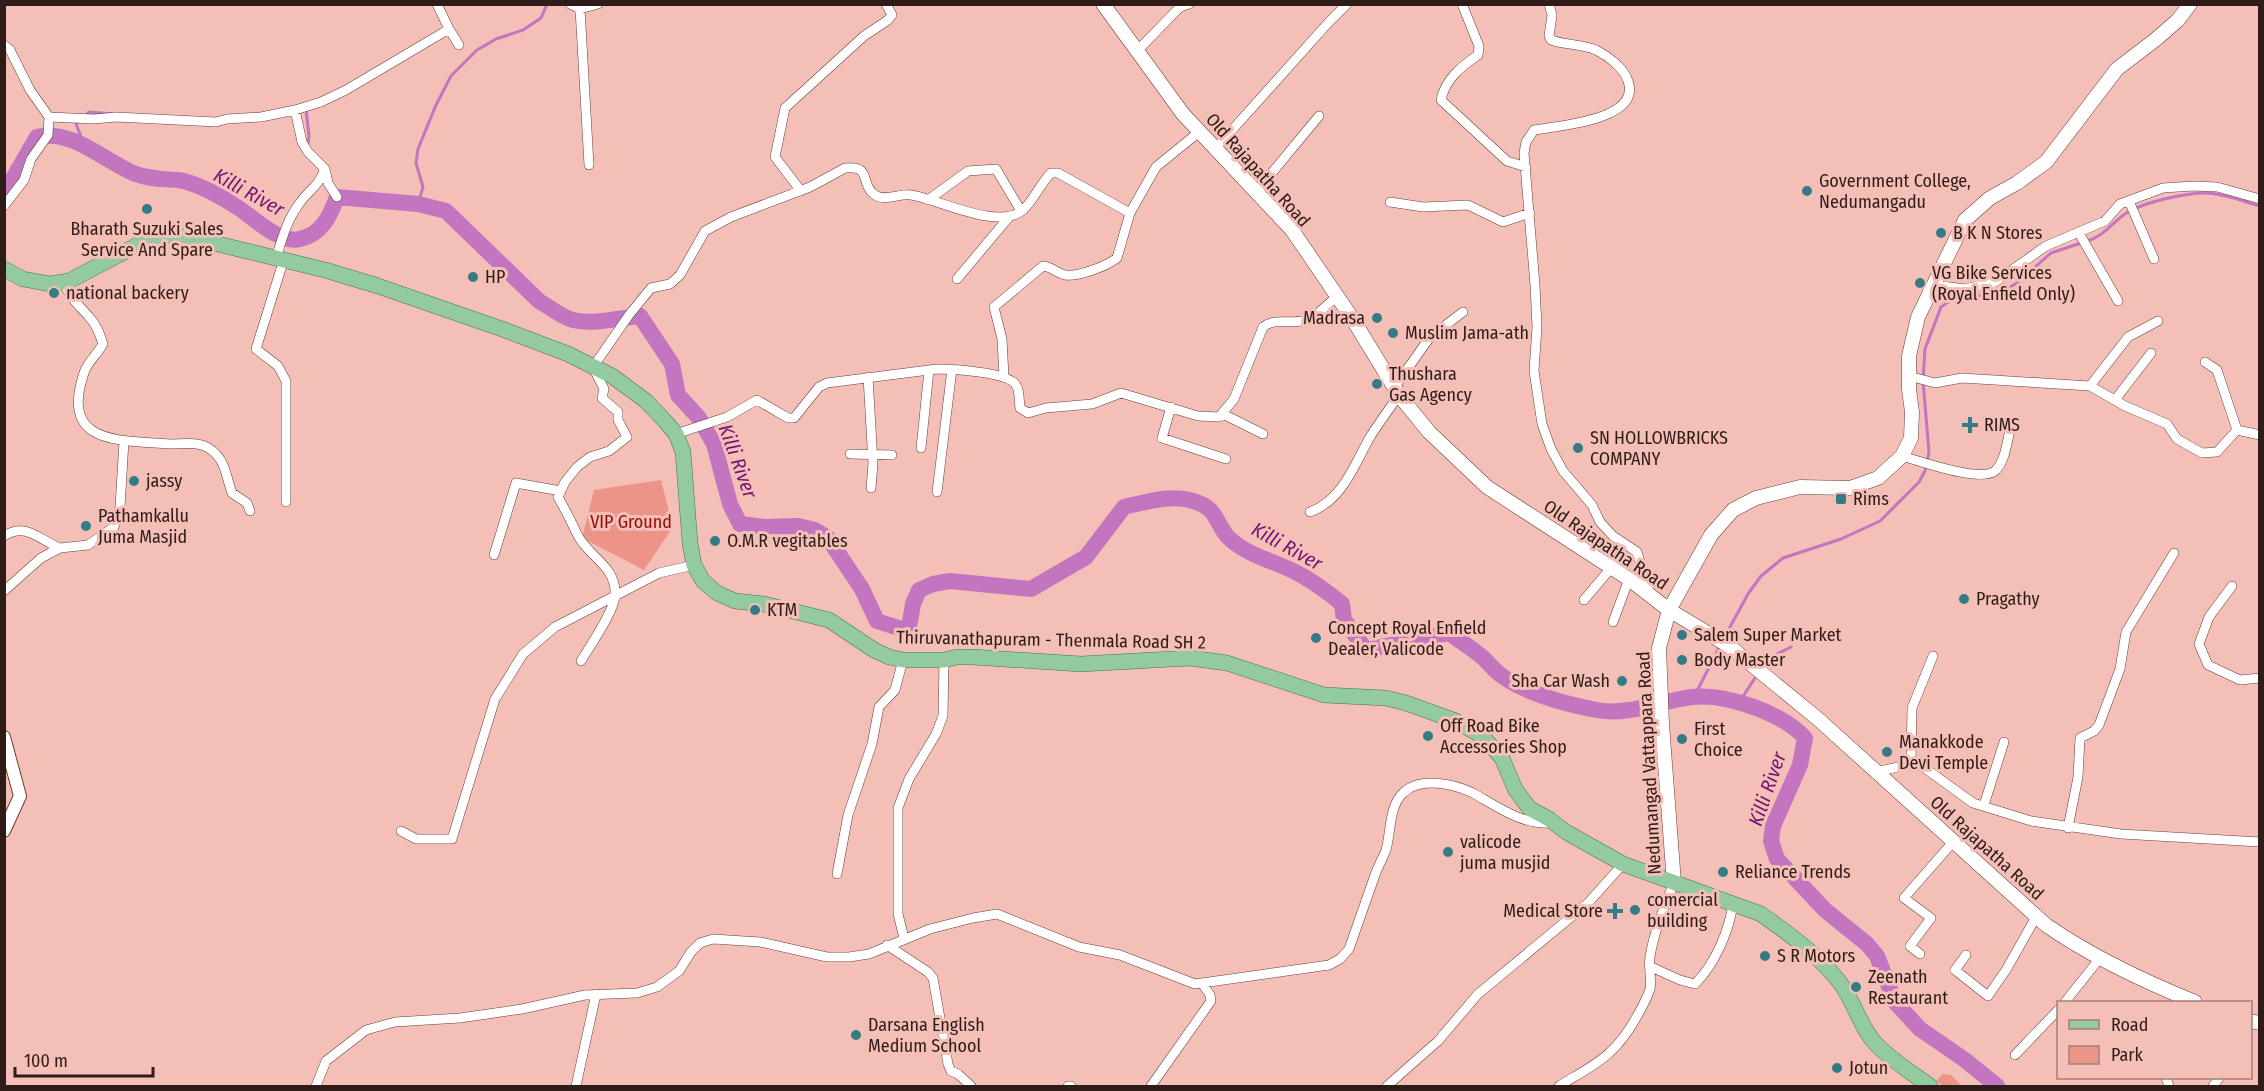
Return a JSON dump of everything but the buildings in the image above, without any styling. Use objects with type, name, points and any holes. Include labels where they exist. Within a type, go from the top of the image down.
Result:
[{"type":"main road","name":"Old Rajapatha Road","points":[[1103,4],[1183,114],[1292,230],[1352,318],[1397,392],[1429,432],[1487,487],[1629,579],[1669,610],[1729,646],[1818,719],[2036,917],[2072,943],[2177,999]]},
{"type":"main road","name":"Nedumangad Vattappara Road","points":[[1674,883],[1662,724],[1659,648],[1669,610],[1711,535],[1733,510],[1756,498],[1800,487],[1850,488],[1878,478],[1902,456],[1911,438],[1909,356],[1918,317],[1965,220],[1990,198],[2017,183],[2046,162],[2117,69],[2156,40],[2178,20],[2190,4]]},
{"type":"main road","name":"Thiruvanathapuram - Thenmala Road SH 2","points":[[4,269],[23,279],[50,284],[64,282],[88,273],[145,241],[167,236],[204,240],[378,286],[568,354],[612,376],[646,402],[675,434],[683,452],[690,543],[694,565],[703,581],[717,593],[735,601],[764,604],[829,620],[874,650],[889,657],[903,660],[973,657],[1082,664],[1190,658],[1227,663],[1324,695],[1376,697],[1396,701],[1456,721],[1482,736],[1502,758],[1515,789],[1529,808],[1554,822],[1566,832],[1623,864],[1761,914],[1824,965],[1853,1002],[1864,1027],[1874,1042],[1930,1086]]},
{"type":"street","points":[[437,4],[459,45]]},
{"type":"street","points":[[570,4],[580,9],[598,4]]},
{"type":"street","points":[[801,191],[775,157],[785,108],[864,36],[888,20],[892,15],[886,4]]},
{"type":"street","points":[[1138,50],[1180,8],[1189,4]]},
{"type":"street","points":[[1215,149],[1347,4]]},
{"type":"street","points":[[1462,4],[1479,46],[1478,55],[1458,69],[1442,94],[1441,100],[1507,161],[1526,168]]},
{"type":"street","points":[[1549,4],[1552,15],[1548,36],[1551,40],[1594,49],[1620,68],[1630,84],[1629,96],[1616,112],[1604,117],[1534,130],[1526,142],[1524,153],[1537,327],[1534,371],[1542,424],[1551,449],[1563,471],[1592,505],[1600,522],[1613,536],[1637,552],[1651,598]]},
{"type":"street","points":[[580,9],[589,165]]},
{"type":"street","points":[[49,117],[94,119],[116,117],[216,122],[261,117],[295,110],[321,102],[346,90],[449,29]]},
{"type":"street","points":[[4,45],[10,50],[30,90],[49,117],[48,135],[30,159],[24,180],[4,206]]},
{"type":"street","points":[[295,110],[302,142],[308,152],[325,169],[327,183],[337,197]]},
{"type":"street","points":[[1256,192],[1319,116]]},
{"type":"street","points":[[1004,377],[1002,339],[994,307],[1042,266],[1051,267],[1066,275],[1084,273],[1117,258],[1130,213],[1156,167],[1199,132]]},
{"type":"street","points":[[581,661],[610,610],[615,596],[610,575],[599,558],[577,535],[574,524],[558,497],[577,467],[590,457],[609,451],[627,437],[618,420],[618,412],[602,398],[604,389],[593,367],[651,288],[670,284],[680,275],[705,231],[730,217],[801,191],[845,168],[852,167],[859,168],[864,173],[867,184],[873,194],[878,197],[911,195],[978,215],[1009,217],[1021,212],[1043,182],[1054,173],[1068,177],[1130,213]]},
{"type":"street","points":[[286,502],[286,381],[278,366],[256,350],[280,259],[281,240],[286,226],[300,202],[320,182],[325,169]]},
{"type":"street","points":[[928,200],[968,171],[996,169],[1021,212]]},
{"type":"street","points":[[1934,285],[1965,289],[1995,282],[2046,246],[2105,221],[2120,204],[2163,188],[2217,187],[2259,199]]},
{"type":"street","points":[[2248,196],[2259,191]]},
{"type":"street","points":[[2129,201],[2154,260]]},
{"type":"street","points":[[1390,202],[1424,207],[1468,205],[1503,222],[1530,213]]},
{"type":"street","points":[[957,279],[1009,217]]},
{"type":"street","points":[[2079,233],[2118,301]]},
{"type":"street","points":[[64,282],[69,295],[91,318],[104,344],[86,368],[78,406],[81,420],[89,430],[104,437],[124,441],[190,444],[209,448],[225,467],[232,493],[247,503],[250,511]]},
{"type":"street","points":[[675,434],[727,417],[757,400],[788,418],[797,416],[819,387],[827,383],[952,369],[1010,379],[1017,386],[1020,408],[1028,413],[1046,408],[1092,404],[1121,393],[1212,418],[1219,417],[1234,399],[1263,327],[1271,322],[1295,323],[1308,320],[1336,297]]},
{"type":"street","points":[[1310,512],[1326,505],[1348,480],[1430,337],[1462,312]]},
{"type":"street","points":[[2090,386],[2128,337],[2158,321]]},
{"type":"street","points":[[2115,400],[2151,353]]},
{"type":"street","points":[[2205,362],[2217,370],[2237,430]]},
{"type":"street","points":[[937,492],[952,369]]},
{"type":"street","points":[[921,448],[929,370]]},
{"type":"street","points":[[1909,376],[1935,383],[1962,378],[2090,386],[2167,424],[2176,439],[2202,453],[2217,452],[2237,430]]},
{"type":"street","points":[[868,377],[873,476],[871,488]]},
{"type":"street","points":[[1171,407],[1162,438],[1226,459]]},
{"type":"street","points":[[1223,414],[1263,434]]},
{"type":"street","points":[[1902,456],[1982,475],[1994,472],[2000,465],[2010,430]]},
{"type":"street","points":[[2237,430],[2259,435]]},
{"type":"street","points":[[4,591],[41,558],[60,548],[88,545],[114,527],[120,507],[124,441]]},
{"type":"street","points":[[850,454],[892,455]]},
{"type":"street","points":[[494,555],[516,483],[561,491]]},
{"type":"street","points":[[4,536],[13,530],[22,530],[60,548]]},
{"type":"street","points":[[2068,828],[2078,777],[2080,738],[2094,731],[2099,725],[2120,669],[2126,632],[2136,612],[2174,553]]},
{"type":"street","points":[[401,831],[416,839],[452,839],[495,699],[524,654],[555,627],[658,573],[694,565]]},
{"type":"street","points":[[1584,600],[1611,568]]},
{"type":"street","points":[[1613,622],[1629,579]]},
{"type":"street","points":[[2232,586],[2209,617],[2199,644],[2208,665],[2240,680],[2259,678]]},
{"type":"street","points":[[1911,764],[1912,708],[1933,656]]},
{"type":"street","points":[[837,874],[848,815],[872,744],[879,707],[895,690],[903,660]]},
{"type":"street","points":[[904,938],[898,914],[898,808],[909,779],[936,734],[943,716],[944,660]]},
{"type":"street","points":[[4,737],[20,796],[4,831]]},
{"type":"street","points":[[1984,805],[2004,742]]},
{"type":"street","points":[[1876,772],[1911,764],[1922,766],[1964,798],[2031,821],[2068,828],[2121,834],[2259,842]]},
{"type":"street","points":[[316,1086],[326,1061],[366,1030],[395,1022],[471,1017],[596,994],[637,993],[657,987],[679,970],[700,943],[713,939],[760,942],[827,957],[849,957],[869,954],[904,938],[973,918],[997,914],[1079,947],[1120,956],[1195,984],[1329,965],[1340,959],[1349,949],[1385,851],[1394,808],[1402,794],[1410,788],[1441,783],[1463,788],[1524,820],[1538,824],[1554,822]]},
{"type":"street","points":[[1920,954],[1910,946],[1931,918],[1904,898],[1953,842]]},
{"type":"street","points":[[1387,1086],[1437,1041],[1478,994],[1588,903],[1623,864]]},
{"type":"street","points":[[1559,1086],[1618,1047],[1645,1002],[1650,987],[1649,966],[1653,944],[1661,914],[1674,883]]},
{"type":"street","points":[[1649,966],[1695,984],[1709,965],[1730,923],[1733,904]]},
{"type":"street","points":[[1966,956],[1955,970],[1988,996],[2006,970],[2036,917]]},
{"type":"street","points":[[887,945],[928,972],[933,978],[948,1064],[951,1071],[971,1086]]},
{"type":"street","points":[[2066,1001],[2100,958]]},
{"type":"street","points":[[1151,1086],[1211,1001],[1202,983]]},
{"type":"street","points":[[576,1086],[596,994]]},
{"type":"street","points":[[2015,1054],[2057,1011]]},
{"type":"green space","name":"VIP Ground","points":[[661,480],[673,527],[644,570],[582,538],[594,490]]},
{"type":"green space","points":[[1943,1074],[1951,1075],[1962,1086],[1943,1086],[1936,1081]]},
{"type":"waterway","points":[[418,204],[423,187],[416,163],[418,149],[451,76],[477,50],[496,39],[523,30],[541,18],[547,4]]},
{"type":"waterway","points":[[306,109],[308,143]]},
{"type":"waterway","points":[[85,116],[89,112],[113,114]]},
{"type":"waterway","points":[[80,120],[76,124],[85,147]]},
{"type":"waterway","name":"Killi River","points":[[4,189],[11,182],[37,137],[50,136],[75,141],[133,173],[178,180],[202,188],[234,205],[276,234],[292,240],[308,237],[320,229],[337,197],[418,204],[446,211],[539,301],[560,314],[573,320],[589,322],[640,316],[672,364],[678,395],[699,418],[714,444],[730,504],[740,524],[765,527],[798,526],[815,530],[828,538],[862,589],[877,621],[905,630],[909,627],[913,604],[919,590],[933,584],[950,581],[1031,589],[1086,557],[1124,507],[1176,498],[1193,501],[1208,508],[1225,534],[1238,545],[1301,575],[1342,604],[1344,620],[1366,650],[1449,633],[1512,682],[1547,698],[1572,705],[1597,710],[1621,711],[1680,699],[1705,697],[1736,702],[1768,713],[1783,720],[1805,738],[1800,765],[1773,826],[1771,841],[1777,859],[1825,910],[1867,944],[1877,956],[1895,1002],[1920,1029],[1965,1060],[1997,1086]]},
{"type":"waterway","points":[[2087,241],[2099,236],[2135,208],[2176,196],[2212,193],[2260,206]]},
{"type":"waterway","points":[[1724,638],[1748,594],[1761,576],[1783,558],[1841,539],[1880,521],[1919,482],[1925,471],[1929,452],[1923,381],[1925,349],[1941,307],[1954,298],[1993,296],[2017,283],[2051,253],[2081,243]]},
{"type":"waterway","points":[[1694,697],[1720,646]]},
{"type":"waterway","points":[[1763,664],[1771,657],[1791,647]]},
{"type":"waterway","points":[[1740,701],[1755,678]]},
{"type":"place","name":"Government College, Nedumangadu","points":[[1807,191]]},
{"type":"place","name":"Bharath Suzuki Sales Service And Spare","points":[[147,209]]},
{"type":"place","name":"B K N Stores","points":[[1941,233]]},
{"type":"place","name":"HP","points":[[473,277]]},
{"type":"place","name":"VG Bike Services (Royal Enfield Only)","points":[[1920,283]]},
{"type":"place","name":"national backery","points":[[54,293]]},
{"type":"place","name":"Madrasa","points":[[1377,318]]},
{"type":"place","name":"Muslim Jama-ath","points":[[1393,333]]},
{"type":"place","name":"Thushara Gas Agency","points":[[1377,384]]},
{"type":"place","name":"RIMS","points":[[1970,425]]},
{"type":"place","name":"SN HOLLOWBRICKS COMPANY","points":[[1578,448]]},
{"type":"place","name":"jassy","points":[[134,481]]},
{"type":"place","name":"Rims","points":[[1841,499]]},
{"type":"place","name":"Pathamkallu Juma Masjid","points":[[86,526]]},
{"type":"place","name":"O.M.R vegitables","points":[[715,541]]},
{"type":"place","name":"Pragathy","points":[[1964,599]]},
{"type":"place","name":"KTM","points":[[755,610]]},
{"type":"place","name":"Salem Super Market","points":[[1682,635]]},
{"type":"place","name":"Concept Royal Enfield Dealer, Valicode","points":[[1316,638]]},
{"type":"place","name":"Body Master","points":[[1682,660]]},
{"type":"place","name":"Sha Car Wash","points":[[1622,681]]},
{"type":"place","name":"Off Road Bike Accessories Shop","points":[[1428,736]]},
{"type":"place","name":"First Choice","points":[[1682,739]]},
{"type":"place","name":"Manakkode Devi Temple","points":[[1887,752]]},
{"type":"place","name":"valicode juma musjid","points":[[1448,852]]},
{"type":"place","name":"Reliance Trends","points":[[1723,872]]},
{"type":"place","name":"comercial building","points":[[1635,910]]},
{"type":"place","name":"Medical Store","points":[[1615,911]]},
{"type":"place","name":"S R Motors","points":[[1765,956]]},
{"type":"place","name":"Zeenath Restaurant","points":[[1856,987]]},
{"type":"place","name":"Darsana English Medium School","points":[[856,1035]]},
{"type":"place","name":"Jotun","points":[[1837,1068]]}]
